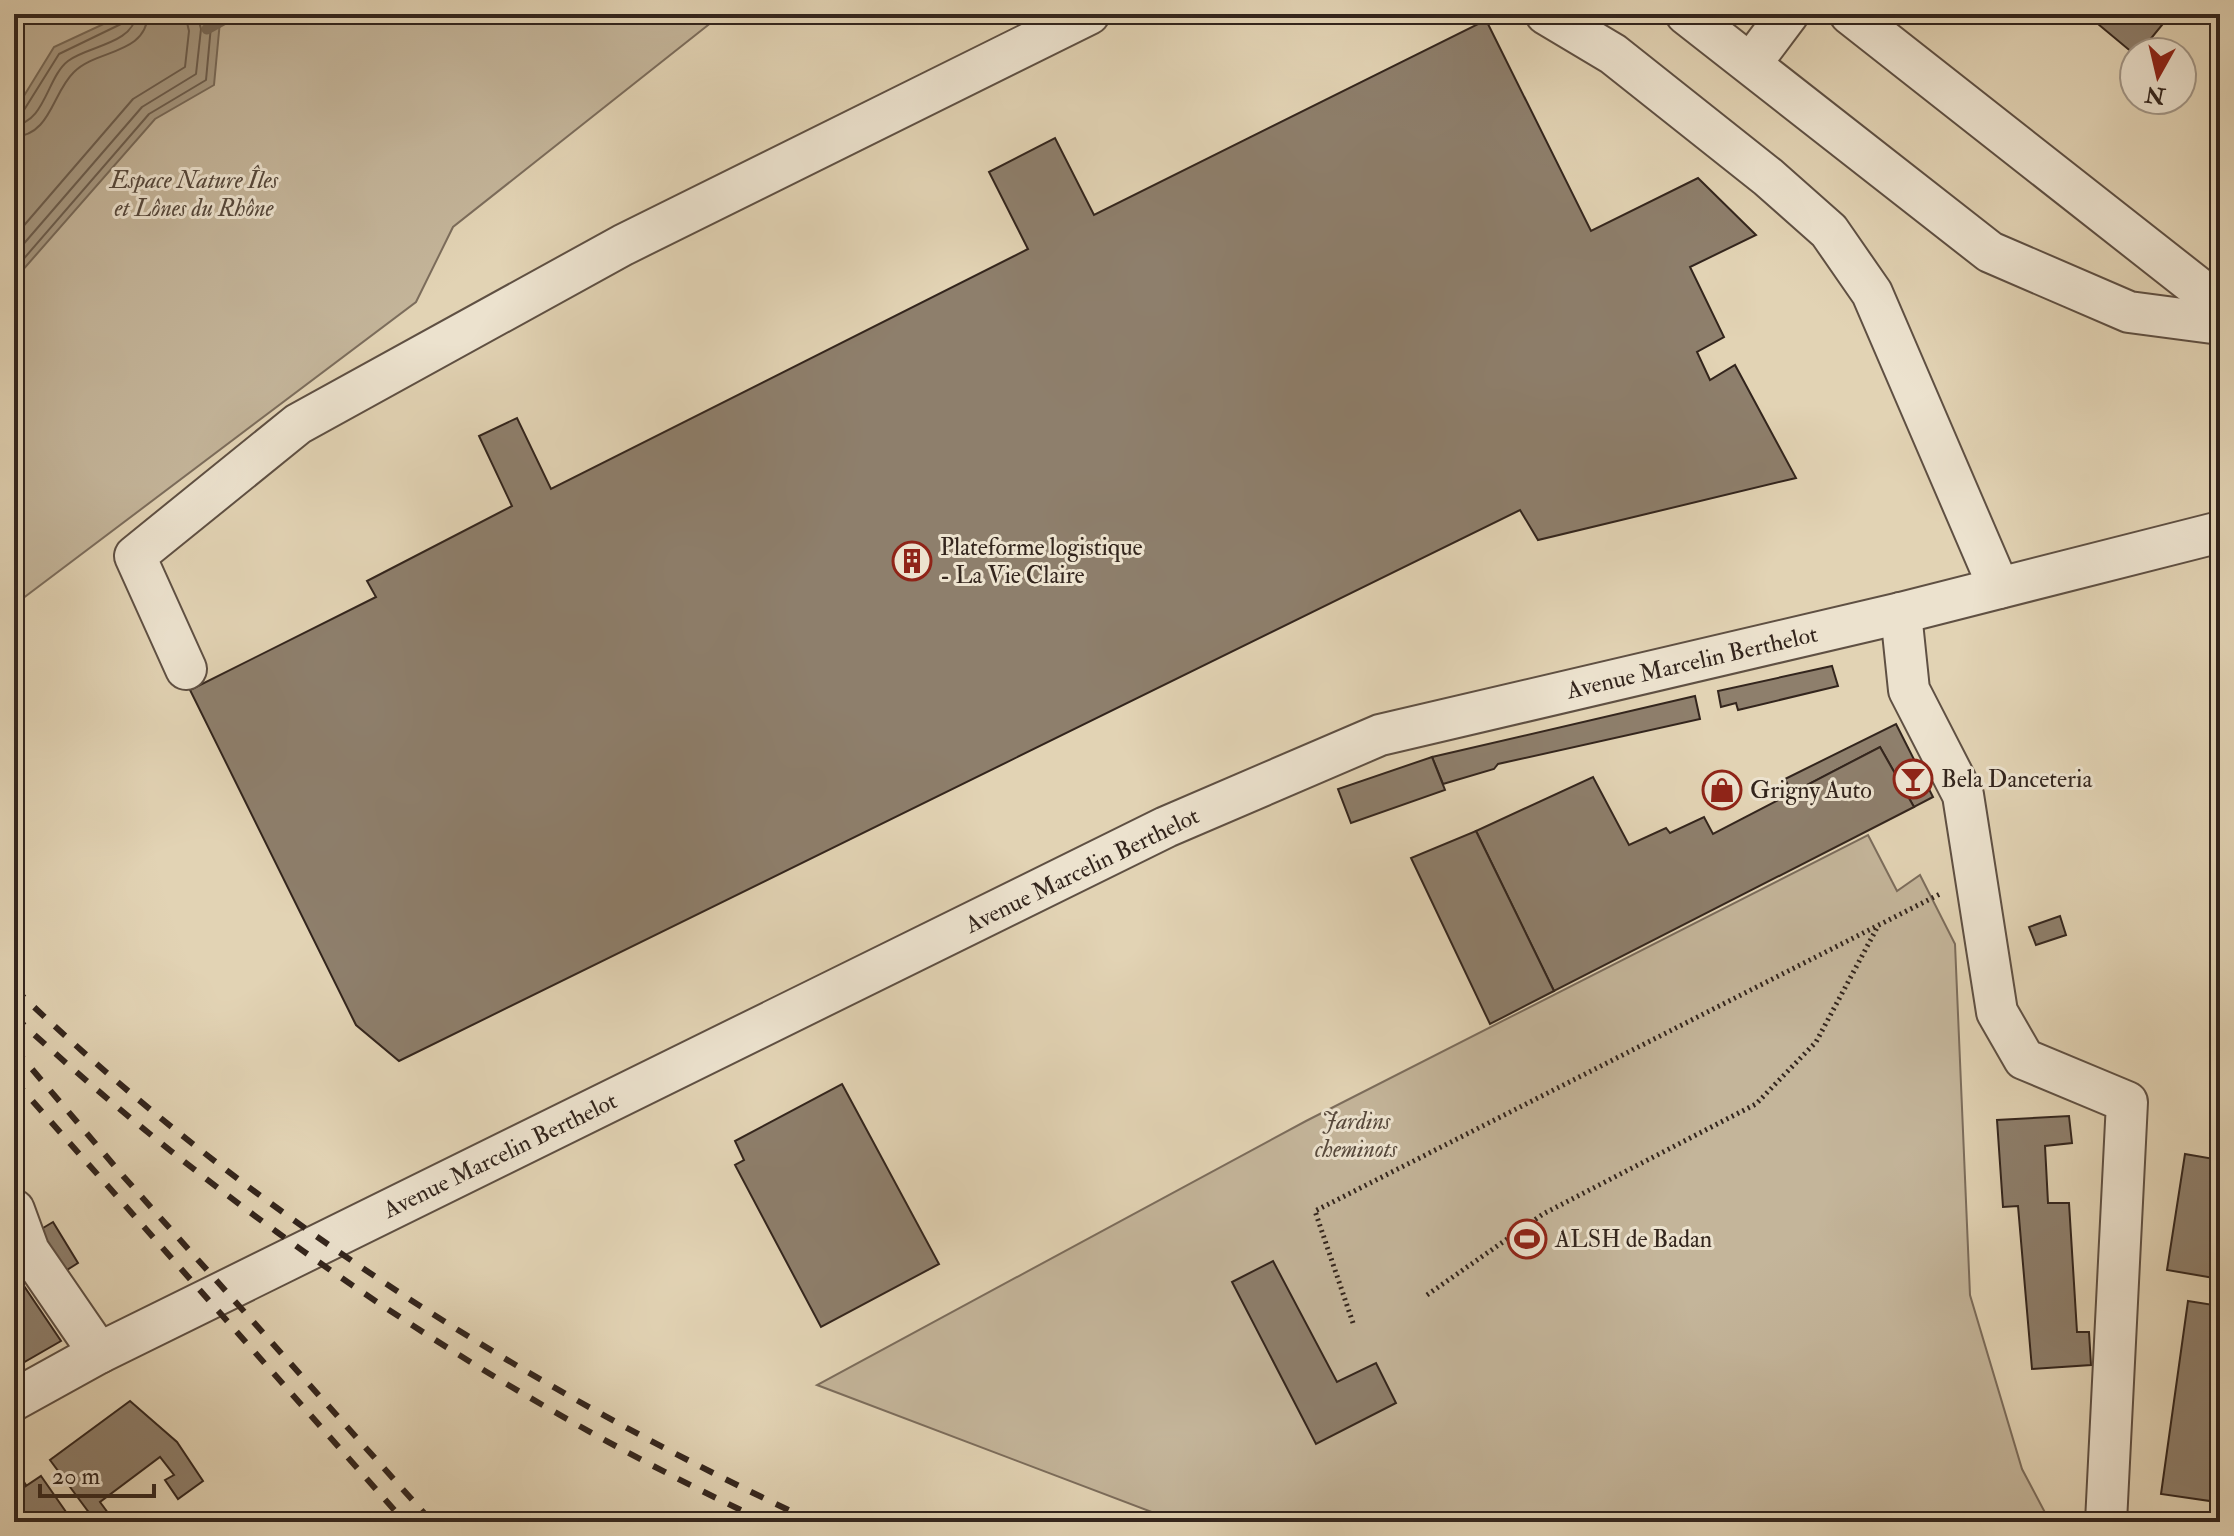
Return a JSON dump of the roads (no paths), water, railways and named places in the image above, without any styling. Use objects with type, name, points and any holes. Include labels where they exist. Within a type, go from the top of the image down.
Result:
[{"type":"street","points":[[186,669],[135,556],[298,424],[623,245],[1089,14]]},
{"type":"street","points":[[1546,14],[1613,54],[1768,177],[1829,231],[1872,293],[1999,588]]},
{"type":"street","points":[[1686,14],[1752,62],[1990,252],[2129,312],[2220,324]]},
{"type":"street","points":[[1752,62],[1788,14]]},
{"type":"street","points":[[1850,14],[2220,305]]},
{"type":"street","name":"Avenue Marcelin Berthelot","points":[[14,1400],[99,1353],[1166,827],[1380,735],[1901,613],[2220,532]]},
{"type":"street","points":[[1901,613],[1909,690],[1963,795],[1997,1012],[2024,1059],[2127,1102],[2106,1522]]},
{"type":"street","points":[[14,1210],[29,1251],[99,1353]]},
{"type":"water","points":[[125,14],[212,14],[220,21],[214,85],[155,119],[14,280],[14,112],[54,47]]},
{"type":"waterway","points":[[207,29],[234,14]]},
{"type":"railway","points":[[14,988],[103,1069],[196,1146],[292,1219],[392,1288],[599,1413],[814,1522]]},
{"type":"railway","points":[[14,1016],[99,1092],[187,1164],[371,1298],[466,1360],[564,1417],[664,1472],[766,1522]]},
{"type":"railway","points":[[14,1048],[124,1177],[432,1522]]},
{"type":"railway","points":[[14,1080],[405,1522]]},
{"type":"place","name":"Plateforme logistique - La Vie Claire","points":[[912,561]]},
{"type":"place","name":"Bela Danceteria","points":[[1913,779]]},
{"type":"place","name":"Grigny Auto","points":[[1722,790]]},
{"type":"place","name":"ALSH de Badan","points":[[1527,1239]]},
{"type":"park label","name":"Espace Nature Îles et Lônes du Rhône","points":[[194,194]]},
{"type":"park label","name":"Jardins cheminots","points":[[1356,1135]]}]
